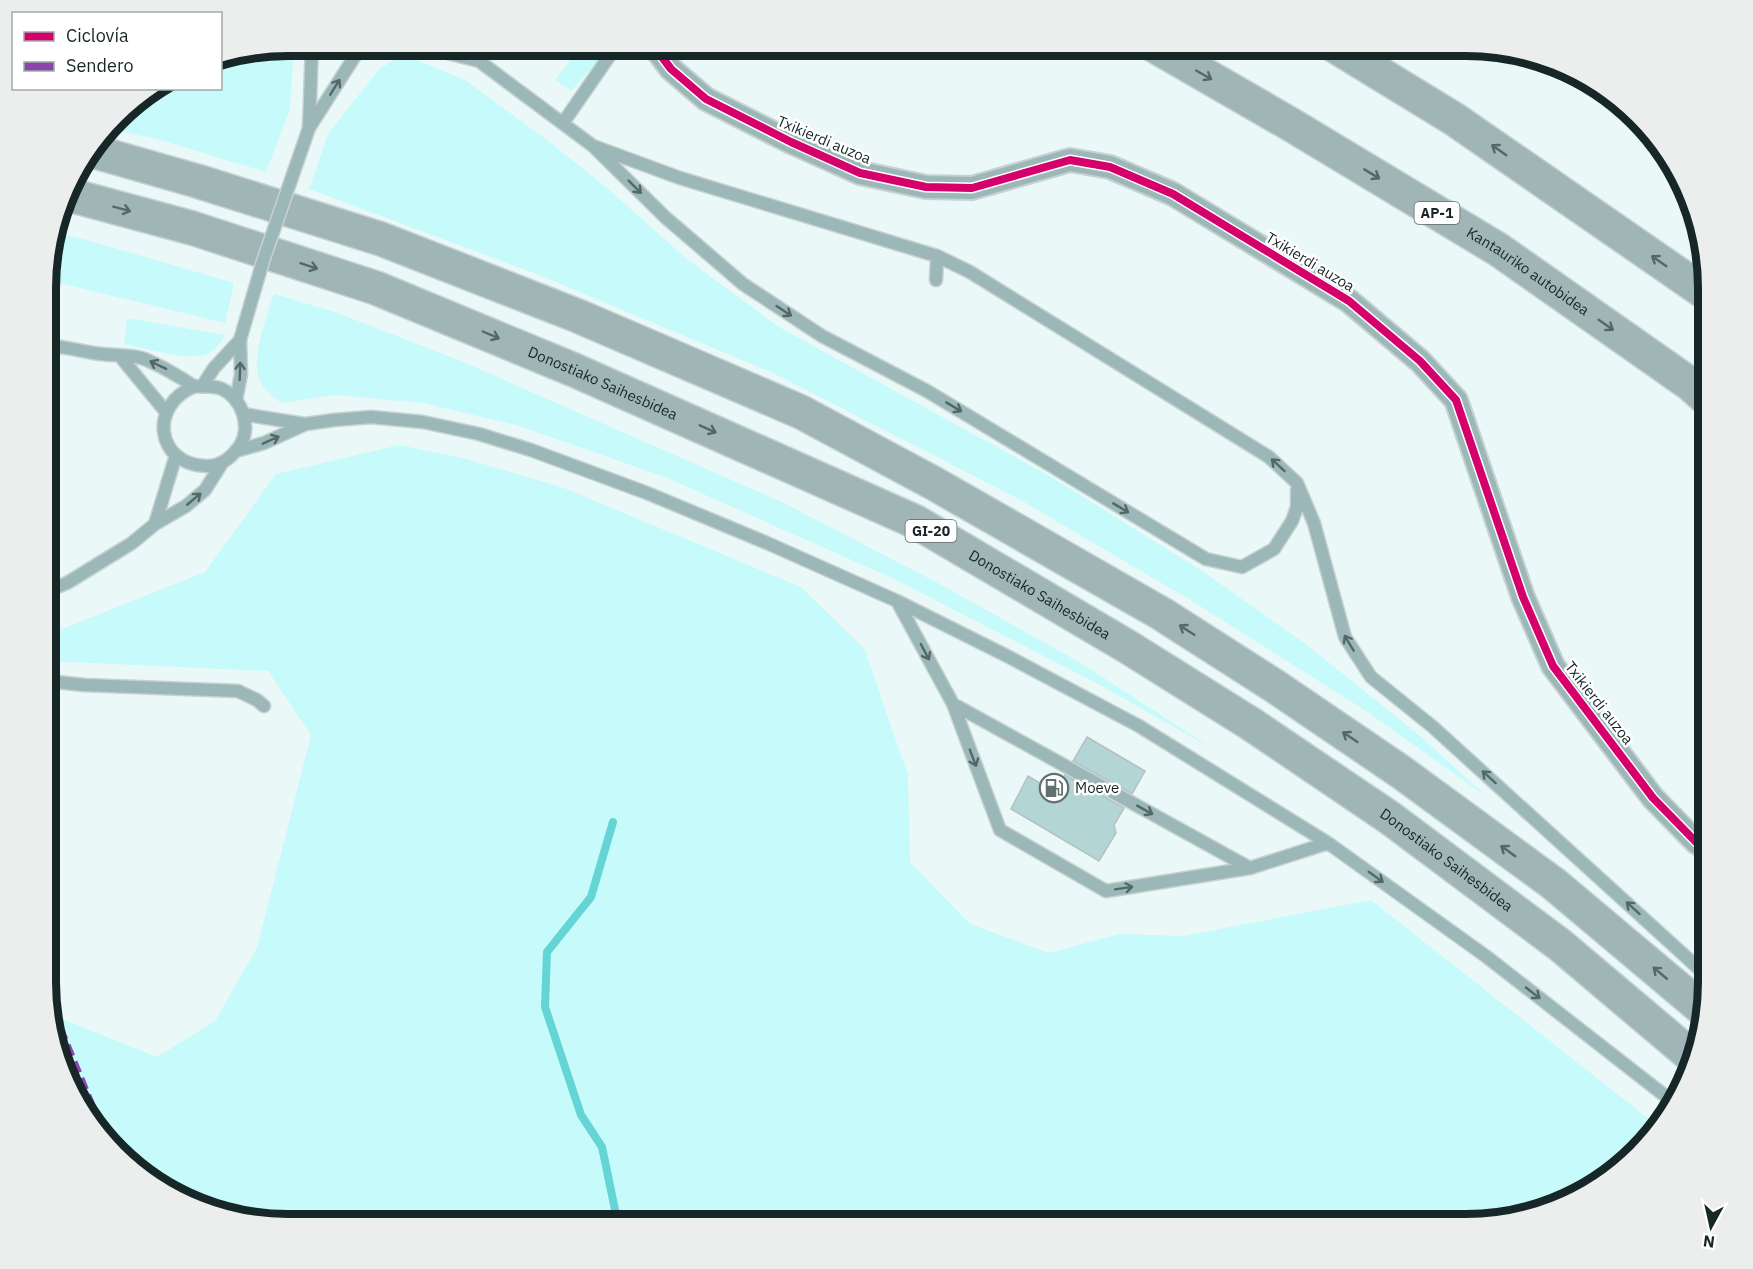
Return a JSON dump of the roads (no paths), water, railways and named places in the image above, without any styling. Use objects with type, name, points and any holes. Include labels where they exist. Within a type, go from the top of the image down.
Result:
[{"type":"highway","name":"Kantauriko autobidea","points":[[1172,56],[1499,250],[1698,392]]},
{"type":"highway","points":[[1351,56],[1454,118],[1698,288]]},
{"type":"highway","name":"GI-20","points":[[98,153],[197,181],[381,239],[578,316],[801,412],[935,484],[1152,608],[1273,685],[1401,772],[1554,884],[1697,1004]]},
{"type":"highway","name":"Donostiako Saihesbidea","points":[[74,196],[192,228],[376,288],[574,370],[916,522],[1128,647],[1251,724],[1390,818],[1560,945],[1686,1052]]},
{"type":"street","name":"Txikierdi auzoa","points":[[661,56],[671,69],[706,99],[791,142],[860,172],[926,187],[972,188],[1070,160],[1110,167],[1173,194],[1348,301],[1420,361],[1456,400],[1523,597],[1553,666],[1653,798],[1698,843]]},
{"type":"lane","points":[[309,128],[312,56]]},
{"type":"lane","points":[[236,401],[240,374],[240,340],[270,240],[309,128],[355,56]]},
{"type":"lane","points":[[459,56],[479,61]]},
{"type":"lane","points":[[474,56],[593,146],[664,217],[743,284],[822,336],[927,391],[1206,559],[1242,567],[1274,549],[1293,521],[1297,507],[1297,483]]},
{"type":"lane","points":[[563,123],[609,56]]},
{"type":"lane","points":[[593,146],[680,178],[936,256],[970,272],[1269,457],[1297,483],[1314,523],[1345,637],[1371,677],[1434,727],[1698,968]]},
{"type":"lane","points":[[936,256],[936,279]]},
{"type":"lane","points":[[222,463],[208,466],[194,465],[176,455],[165,439],[163,426],[165,412],[172,400],[182,391],[199,386],[240,340]]},
{"type":"lane","points":[[55,347],[143,358],[199,386],[222,389],[236,401],[243,414],[245,430],[242,443],[236,451],[222,463],[205,490],[186,506],[155,524],[123,549],[55,588]]},
{"type":"lane","points":[[119,355],[165,412]]},
{"type":"lane","points":[[243,414],[306,424],[371,417],[423,422],[479,434],[531,450],[647,493],[897,601],[1139,726],[1328,843],[1487,957],[1667,1097]]},
{"type":"lane","points":[[236,451],[264,443],[306,424]]},
{"type":"lane","points":[[155,524],[176,455]]},
{"type":"lane","points":[[897,601],[953,704],[1000,830],[1106,891],[1250,868],[1328,843]]},
{"type":"lane","points":[[55,682],[238,691],[264,706]]},
{"type":"lane","points":[[953,704],[1250,868]]},
{"type":"waterway","points":[[613,822],[591,897],[547,952],[545,1007],[581,1115],[602,1147],[616,1214]]},
{"type":"place","name":"Moeve","points":[[1054,788]]}]
